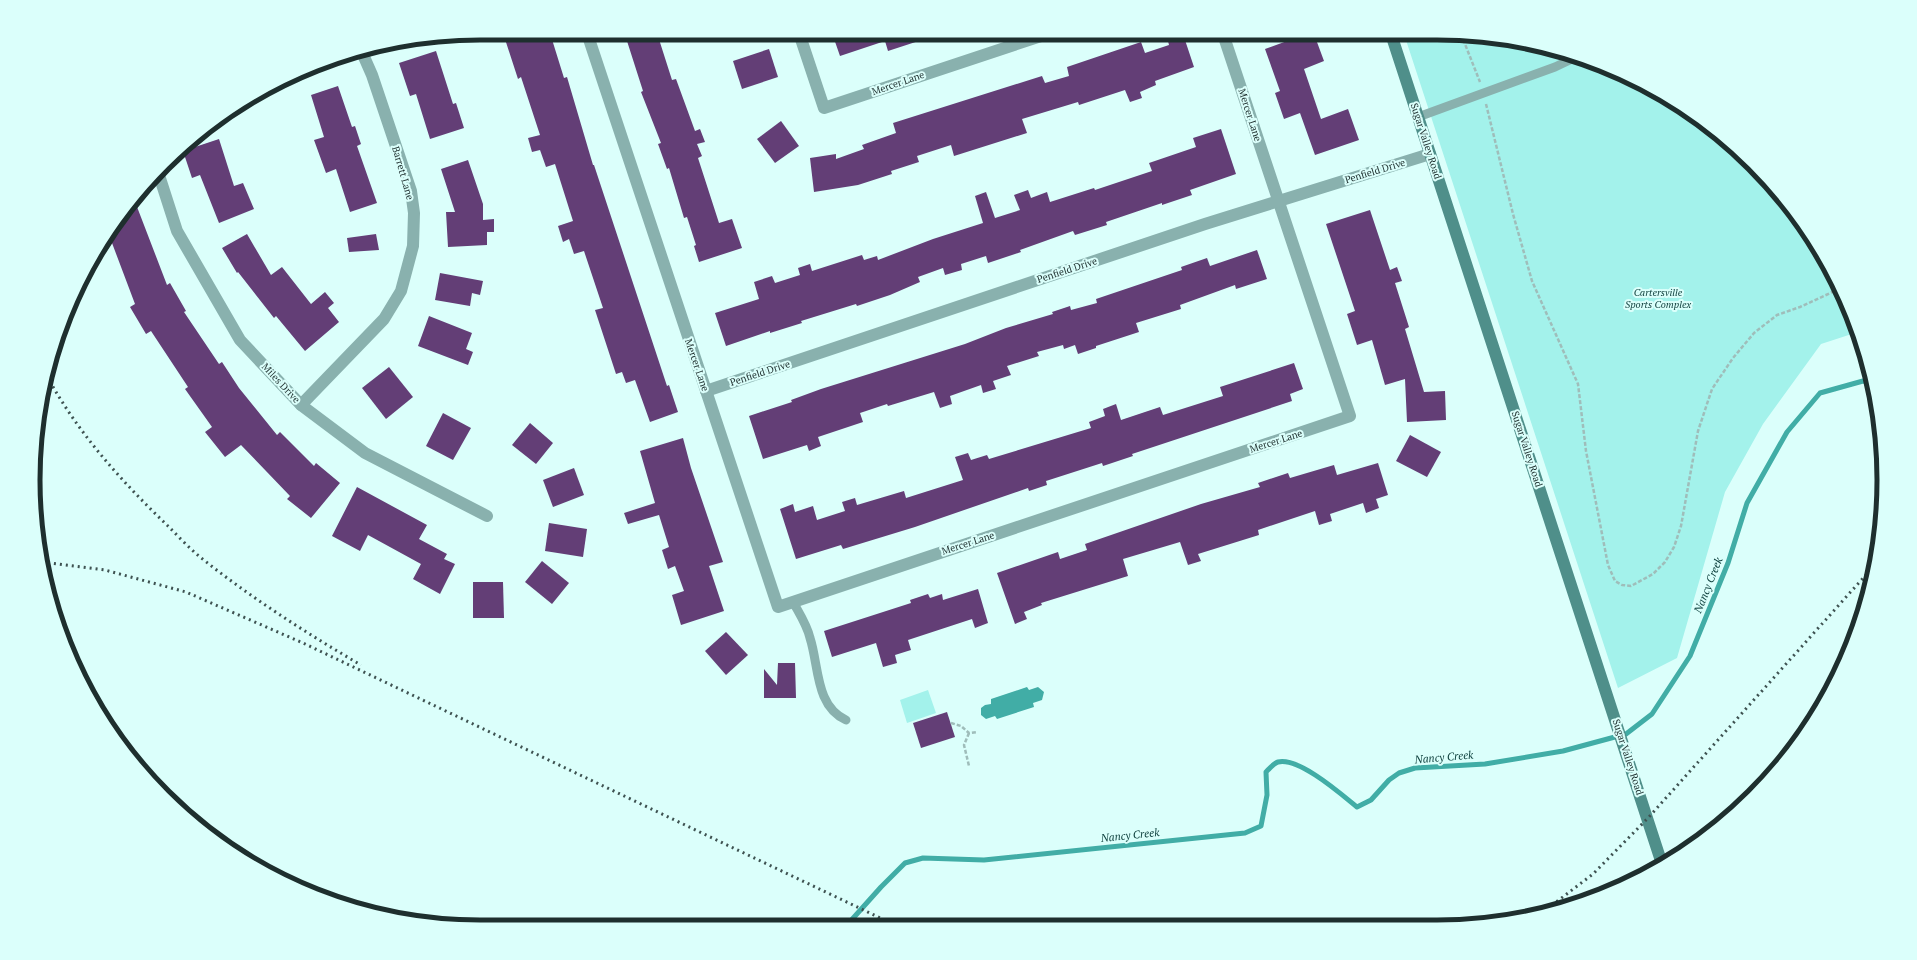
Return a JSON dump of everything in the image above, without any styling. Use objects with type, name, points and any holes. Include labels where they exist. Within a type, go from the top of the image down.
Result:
[{"type":"street","name":"Mercer Lane","points":[[589,40],[778,607],[1350,416],[1225,40]]},
{"type":"street","name":"Mercer Lane","points":[[801,40],[824,108],[1029,40]]},
{"type":"street","name":"Sugar Valley Road","points":[[1393,40],[1660,859]]},
{"type":"street","name":"Barrett Lane","points":[[301,405],[384,319],[401,291],[413,246],[414,213],[410,190],[372,75],[364,56]]},
{"type":"street","name":"Penfield Drive","points":[[706,391],[1278,201],[1430,154]]},
{"type":"street","name":"Miles Drive","points":[[160,178],[177,231],[240,340],[301,405],[365,453],[487,516]]},
{"type":"lane","points":[[1418,117],[1484,94],[1569,60]]},
{"type":"lane","points":[[793,602],[811,640],[816,672],[825,700],[834,712],[846,720]]},
{"type":"path","points":[[1465,41],[1484,94],[1513,214],[1532,281],[1578,384],[1586,451],[1608,565],[1615,581],[1622,585],[1631,586],[1641,581],[1653,574],[1665,562],[1674,547],[1682,526],[1698,431],[1712,390],[1733,358],[1754,333],[1778,315],[1800,307],[1835,291]]},
{"type":"path","points":[[951,723],[957,724],[969,733],[976,732]]},
{"type":"path","points":[[969,733],[964,745],[969,766]]},
{"type":"green space","name":"Cartersville Sports Complex","points":[[1406,40],[1466,41],[1523,48],[1551,55],[1605,73],[1632,85],[1681,114],[1727,149],[1768,190],[1786,212],[1803,236],[1832,285],[1852,334],[1821,344],[1763,424],[1725,492],[1677,658],[1618,688]]},
{"type":"green space","points":[[928,690],[936,713],[907,723],[900,700]]},
{"type":"shaded area","points":[[1027,687],[1029,690],[1038,687],[1044,692],[1042,700],[1033,703],[1034,707],[997,719],[995,716],[986,719],[981,715],[981,708],[985,705],[991,704],[991,699]]},
{"type":"building","points":[[505,40],[552,40],[564,78],[567,77],[593,165],[667,386],[669,385],[678,412],[650,422],[635,380],[626,383],[622,372],[616,374],[595,310],[603,308],[584,251],[574,254],[569,239],[563,242],[558,226],[573,221],[555,164],[546,167],[540,150],[532,152],[528,138],[540,135],[521,77],[518,79]]},
{"type":"building","points":[[659,40],[672,80],[676,79],[695,131],[700,129],[705,142],[697,144],[702,156],[698,158],[719,223],[732,219],[742,248],[699,262],[694,246],[696,245],[687,217],[684,218],[669,168],[667,169],[658,144],[661,143],[641,92],[643,91],[627,41]]},
{"type":"building","points":[[834,40],[922,40],[888,51],[885,41],[840,56]]},
{"type":"building","points":[[1168,40],[1185,40],[1194,67],[1155,81],[1156,85],[1140,92],[1142,98],[1130,102],[1125,90],[1079,105],[1078,102],[1022,119],[1027,133],[954,156],[951,145],[917,156],[919,162],[891,171],[892,174],[858,185],[814,192],[810,158],[836,154],[836,159],[864,149],[862,145],[896,133],[893,123],[1042,76],[1045,83],[1069,76],[1067,67],[1141,42],[1145,53],[1169,45]]},
{"type":"building","points":[[1290,40],[1316,40],[1324,61],[1304,69],[1321,119],[1348,109],[1359,140],[1315,155],[1300,113],[1284,119],[1275,93],[1280,91],[1265,49]]},
{"type":"building","points":[[769,49],[778,77],[742,89],[733,61]]},
{"type":"building","points":[[436,51],[453,104],[456,103],[464,128],[430,139],[416,94],[410,96],[399,63]]},
{"type":"building","points":[[338,86],[352,127],[355,126],[361,144],[357,146],[377,203],[350,212],[336,169],[326,173],[314,140],[324,137],[311,95]]},
{"type":"building","points":[[781,121],[799,146],[775,163],[757,139]]},
{"type":"building","points":[[1221,129],[1236,174],[1190,190],[1192,195],[1162,205],[1162,203],[1106,222],[1107,225],[1075,235],[1073,231],[1020,250],[1021,252],[988,263],[986,256],[961,264],[962,270],[945,275],[943,268],[918,277],[920,282],[890,295],[857,306],[856,304],[801,321],[802,323],[770,333],[770,331],[726,346],[715,313],[759,299],[754,282],[772,276],[775,283],[800,275],[798,268],[810,264],[812,271],[862,255],[864,260],[877,256],[878,260],[933,239],[983,223],[975,196],[986,192],[995,218],[1020,210],[1014,195],[1028,190],[1031,198],[1047,192],[1050,202],[1094,188],[1095,190],[1152,171],[1149,163],[1196,147],[1193,138]]},
{"type":"building","points":[[219,139],[234,186],[243,183],[254,209],[219,223],[200,175],[192,178],[184,155],[191,148]]},
{"type":"building","points":[[468,160],[483,204],[483,220],[494,219],[494,232],[487,232],[487,245],[448,247],[446,212],[455,212],[441,169]]},
{"type":"building","points":[[136,205],[167,285],[170,283],[186,311],[184,312],[219,364],[222,362],[239,388],[277,435],[280,432],[314,466],[316,463],[340,483],[311,518],[287,499],[290,496],[241,445],[225,457],[205,432],[212,427],[185,389],[188,387],[151,331],[146,334],[130,307],[135,304],[111,241]]},
{"type":"building","points":[[1370,210],[1390,270],[1397,267],[1402,281],[1395,283],[1409,327],[1405,329],[1424,392],[1445,391],[1446,420],[1407,422],[1405,379],[1385,385],[1372,340],[1357,345],[1347,314],[1355,311],[1326,224]]},
{"type":"building","points":[[247,234],[271,275],[282,267],[311,304],[325,292],[334,303],[328,308],[339,322],[305,351],[276,316],[274,318],[238,272],[237,273],[222,248]]},
{"type":"building","points":[[376,234],[379,250],[349,252],[347,238]]},
{"type":"building","points":[[1257,250],[1267,279],[1236,289],[1235,285],[1180,305],[1181,309],[1136,323],[1139,332],[1096,346],[1096,348],[1078,354],[1075,345],[1064,349],[1063,345],[1037,352],[1039,356],[1007,366],[1011,375],[993,381],[996,389],[983,393],[981,385],[950,396],[952,404],[940,408],[934,392],[888,406],[887,404],[860,413],[863,422],[818,437],[821,446],[809,451],[807,445],[763,459],[749,416],[792,402],[791,400],[821,389],[965,344],[1006,328],[1053,314],[1052,312],[1070,306],[1071,310],[1097,303],[1096,299],[1182,270],[1181,267],[1207,258],[1210,266]]},
{"type":"building","points":[[440,273],[483,281],[480,295],[472,293],[470,306],[435,300]]},
{"type":"building","points":[[429,316],[472,333],[466,349],[473,352],[468,365],[418,346]]},
{"type":"building","points":[[1294,363],[1303,389],[1290,394],[1292,401],[1132,454],[1133,456],[1103,466],[1102,463],[1046,481],[1047,485],[1029,491],[1028,488],[915,527],[843,549],[841,545],[796,559],[780,509],[793,504],[795,512],[813,506],[817,520],[845,511],[842,502],[855,498],[857,505],[904,491],[906,498],[963,480],[955,457],[968,453],[971,460],[987,455],[989,459],[1091,428],[1089,422],[1105,416],[1103,409],[1116,404],[1121,420],[1160,407],[1163,415],[1223,396],[1220,387]]},
{"type":"building","points":[[389,367],[413,397],[386,419],[362,388]]},
{"type":"building","points":[[443,413],[471,428],[453,460],[426,446]]},
{"type":"building","points":[[530,423],[553,443],[536,464],[512,445]]},
{"type":"building","points":[[1410,435],[1441,452],[1427,477],[1396,461]]},
{"type":"building","points":[[683,438],[691,468],[723,562],[709,566],[724,611],[681,625],[672,595],[684,591],[675,566],[668,569],[662,550],[669,547],[659,515],[628,524],[624,513],[655,503],[640,451]]},
{"type":"building","points":[[1378,463],[1388,495],[1376,499],[1379,508],[1366,513],[1363,503],[1330,514],[1332,521],[1319,525],[1315,511],[1258,530],[1259,535],[1198,554],[1201,561],[1188,565],[1180,542],[1123,559],[1128,576],[1041,603],[1042,605],[1024,612],[1027,619],[1015,624],[997,573],[1058,552],[1060,559],[1087,550],[1085,544],[1201,504],[1260,487],[1258,483],[1288,473],[1290,478],[1334,465],[1337,475]]},
{"type":"building","points":[[574,468],[584,495],[553,507],[543,480]]},
{"type":"building","points":[[357,487],[427,525],[419,539],[447,554],[444,559],[455,564],[440,594],[413,579],[421,564],[368,535],[360,551],[332,536]]},
{"type":"building","points":[[549,523],[587,529],[583,557],[545,551]]},
{"type":"building","points":[[542,561],[569,583],[552,604],[525,582]]},
{"type":"building","points":[[473,582],[503,582],[504,618],[473,618]]},
{"type":"building","points":[[978,589],[988,623],[975,628],[972,619],[908,640],[911,650],[895,655],[897,663],[883,667],[876,643],[832,657],[824,631],[911,603],[910,600],[928,594],[930,598],[942,594],[943,600]]},
{"type":"building","points":[[726,632],[748,655],[726,675],[705,651]]},
{"type":"building","points":[[778,663],[795,663],[796,698],[764,698],[764,669],[777,685]]},
{"type":"building","points":[[947,712],[955,737],[921,748],[913,723]]},
{"type":"waterway","name":"Nancy Creek","points":[[851,920],[905,863],[923,858],[984,860],[1245,833],[1261,826],[1267,795],[1266,772],[1278,762],[1287,762],[1308,771],[1331,786],[1357,807],[1371,800],[1389,780],[1399,773],[1415,768],[1485,764],[1563,751],[1626,734],[1652,714],[1690,656],[1728,563],[1747,503],[1787,432],[1820,393],[1863,381],[1866,382]]},
{"type":"railway","points":[[51,383],[72,417],[117,474],[192,550],[219,572],[258,600],[361,665]]},
{"type":"railway","points":[[48,563],[105,570],[186,592],[303,643],[885,920]]},
{"type":"railway","points":[[1553,904],[1593,874],[1648,818],[1867,574]]}]
